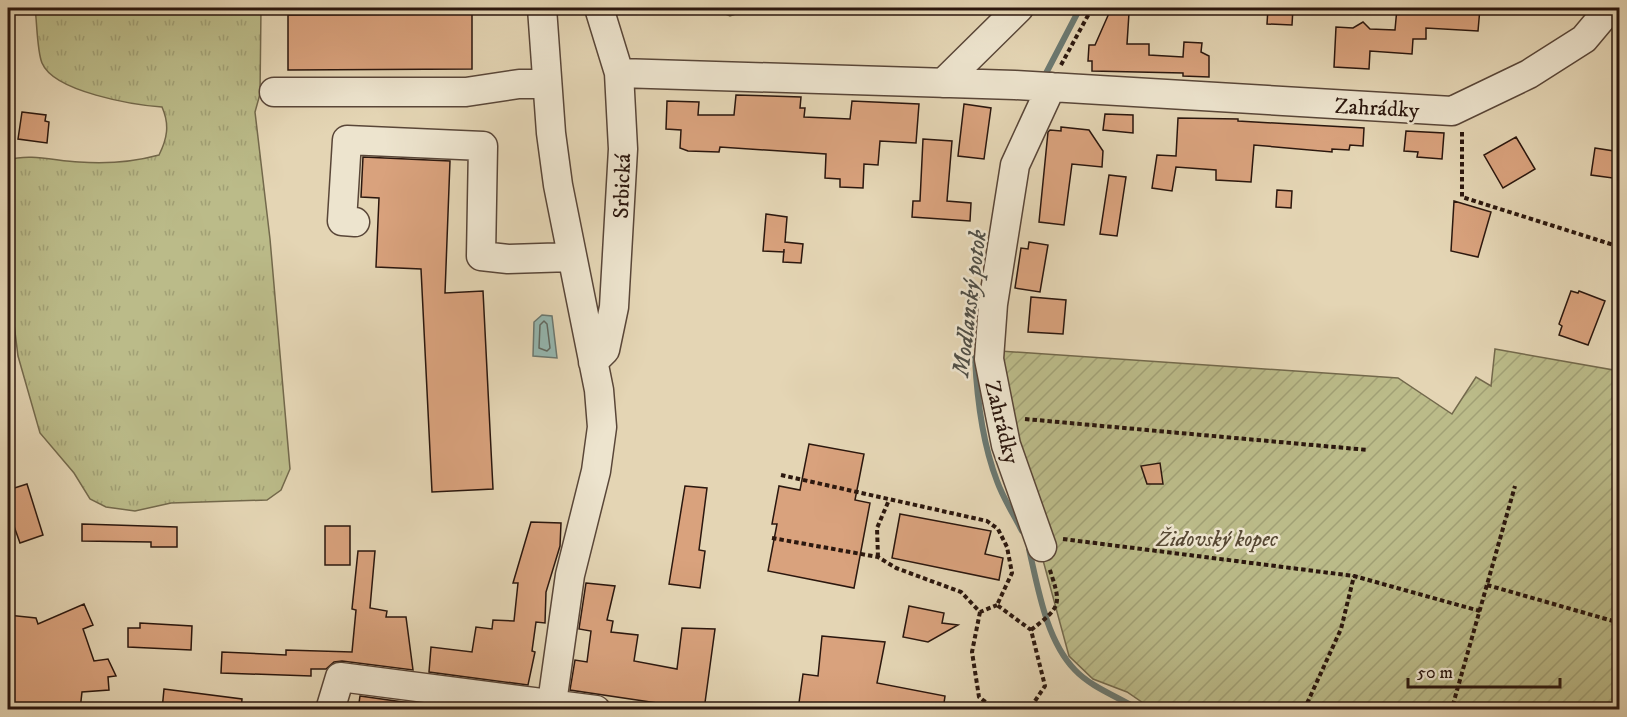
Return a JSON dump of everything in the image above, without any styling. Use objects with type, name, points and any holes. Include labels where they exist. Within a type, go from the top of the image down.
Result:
[{"type":"street","points":[[542,8],[546,84],[558,185],[602,411],[600,448],[570,575],[551,707]]},
{"type":"street","name":"Srbická","points":[[593,362],[605,350],[614,307],[622,185],[619,73],[599,8]]},
{"type":"street","points":[[944,83],[1018,8]]},
{"type":"street","name":"Zahrádky","points":[[619,73],[1015,85],[1452,111],[1529,75],[1584,39],[1610,8]]},
{"type":"street","points":[[274,92],[466,92],[519,84],[546,84]]},
{"type":"street","name":"Zahrádky","points":[[1042,547],[1006,445],[988,359],[994,293],[1015,165],[1051,87]]},
{"type":"street","points":[[355,222],[342,221],[347,140],[483,146],[481,256],[508,259],[572,257]]},
{"type":"street","points":[[330,710],[340,677],[551,707],[596,710]]},
{"type":"path","points":[[1051,87],[1092,8]]},
{"type":"path","name":"Zahrádky","points":[[1452,111],[1463,120],[1462,197],[1620,247]]},
{"type":"path","points":[[1000,416],[1368,450]]},
{"type":"path","points":[[781,475],[987,521],[998,529],[1007,547],[1012,573],[997,605],[980,612]]},
{"type":"path","points":[[1456,710],[1452,708],[1515,486]]},
{"type":"path","points":[[878,557],[877,528],[889,500]]},
{"type":"path","points":[[772,538],[878,557],[896,568],[961,592],[980,612]]},
{"type":"path","points":[[1030,630],[1053,613],[1059,598],[1042,547],[1061,539],[1354,576],[1480,611]]},
{"type":"path","points":[[1304,710],[1341,629],[1354,576]]},
{"type":"path","points":[[1487,585],[1620,623]]},
{"type":"path","points":[[997,605],[1030,630],[1045,686],[1029,710]]},
{"type":"path","points":[[980,612],[972,652],[979,696],[996,710]]},
{"type":"green space","points":[[35,8],[261,8],[260,94],[255,112],[270,239],[290,469],[281,490],[267,500],[171,503],[135,511],[106,507],[90,499],[74,473],[40,433],[18,356],[8,276],[8,160],[34,157],[99,163],[129,161],[159,155],[166,138],[167,126],[162,107],[96,95],[62,82],[49,73],[40,58]]},
{"type":"green space","points":[[712,8],[753,8],[730,16]]},
{"type":"green space","name":"Židovský kopec","points":[[1495,349],[1619,371],[1619,709],[1152,709],[1127,692],[1093,679],[1069,656],[986,350],[1398,378],[1452,414],[1476,377],[1491,386]]},
{"type":"water","points":[[542,315],[552,316],[557,358],[533,356],[534,322]]},
{"type":"building","points":[[1268,8],[1293,8],[1292,25],[1267,24]]},
{"type":"building","points":[[1397,8],[1452,10],[1452,8],[1480,8],[1478,31],[1426,28],[1426,39],[1413,39],[1412,54],[1370,51],[1369,69],[1334,67],[1336,27],[1353,28],[1363,22],[1370,29],[1395,30]]},
{"type":"building","points":[[1110,11],[1129,13],[1127,44],[1149,44],[1149,55],[1183,57],[1184,42],[1202,43],[1201,52],[1209,56],[1209,77],[1183,76],[1183,73],[1092,71],[1092,61],[1088,61],[1089,45],[1095,45]]},
{"type":"building","points":[[472,14],[472,69],[288,70],[288,15]]},
{"type":"building","points":[[736,95],[801,97],[800,108],[805,108],[804,117],[850,119],[852,101],[919,104],[916,143],[880,141],[878,165],[864,164],[863,188],[840,187],[840,179],[825,178],[826,154],[720,147],[719,152],[688,151],[680,148],[681,130],[666,129],[667,101],[699,102],[698,115],[734,115]]},
{"type":"building","points":[[964,104],[991,108],[984,159],[958,156]]},
{"type":"building","points":[[22,112],[46,115],[45,121],[49,122],[47,143],[18,139]]},
{"type":"building","points":[[1105,114],[1133,115],[1133,133],[1103,130]]},
{"type":"building","points":[[1178,118],[1238,119],[1238,121],[1364,128],[1363,146],[1350,145],[1349,150],[1332,149],[1332,152],[1254,145],[1251,182],[1216,180],[1216,170],[1176,167],[1172,191],[1152,188],[1157,155],[1176,156]]},
{"type":"building","points":[[1061,127],[1089,130],[1103,151],[1102,167],[1072,164],[1064,225],[1039,222],[1048,132],[1050,130],[1061,131]]},
{"type":"building","points":[[1406,131],[1444,133],[1442,159],[1417,157],[1418,152],[1404,151]]},
{"type":"building","points":[[1516,137],[1535,169],[1503,188],[1484,155]]},
{"type":"building","points":[[923,139],[952,141],[947,201],[971,203],[970,221],[912,217],[913,201],[920,201]]},
{"type":"building","points":[[1595,148],[1620,152],[1620,179],[1591,175]]},
{"type":"building","points":[[363,157],[450,161],[445,293],[483,291],[493,489],[432,492],[421,269],[376,267],[379,198],[361,197]]},
{"type":"building","points":[[1109,175],[1126,177],[1117,236],[1100,234]]},
{"type":"building","points":[[1277,190],[1292,191],[1291,208],[1276,207]]},
{"type":"building","points":[[1454,201],[1491,212],[1478,257],[1451,251]]},
{"type":"building","points":[[766,214],[787,217],[785,242],[803,244],[801,263],[783,262],[784,252],[763,251]]},
{"type":"building","points":[[1029,242],[1048,245],[1040,292],[1015,288],[1021,248],[1028,249]]},
{"type":"building","points":[[1571,291],[1578,293],[1579,291],[1605,301],[1588,345],[1559,335],[1562,326],[1559,324]]},
{"type":"building","points":[[1031,297],[1066,300],[1063,334],[1028,332]]},
{"type":"building","points":[[809,444],[864,454],[855,500],[870,503],[854,588],[768,571],[777,524],[772,524],[779,486],[800,490]]},
{"type":"building","points":[[1160,463],[1163,484],[1147,484],[1141,466]]},
{"type":"building","points":[[27,484],[43,535],[20,543],[10,515],[8,490]]},
{"type":"building","points":[[685,486],[707,488],[699,550],[705,551],[700,588],[669,584]]},
{"type":"building","points":[[900,514],[991,531],[985,554],[1003,558],[999,580],[892,558]]},
{"type":"building","points":[[531,522],[561,523],[560,546],[546,592],[545,623],[536,622],[532,651],[535,652],[528,685],[429,672],[431,647],[472,652],[476,627],[492,629],[493,620],[514,621],[518,583],[513,583]]},
{"type":"building","points":[[82,524],[177,527],[177,547],[151,547],[151,542],[82,541]]},
{"type":"building","points":[[325,526],[350,526],[350,565],[325,565]]},
{"type":"building","points":[[358,551],[375,551],[370,608],[387,611],[386,617],[406,617],[413,670],[342,661],[334,662],[326,669],[311,669],[311,676],[221,673],[222,652],[286,655],[286,650],[352,652],[356,610],[352,609]]},
{"type":"building","points":[[586,583],[615,586],[607,620],[613,621],[611,632],[638,635],[634,661],[677,669],[682,628],[715,629],[704,710],[570,690],[575,660],[587,662],[591,631],[579,629]]},
{"type":"building","points":[[84,604],[93,625],[83,629],[94,661],[108,659],[116,676],[108,677],[109,690],[82,692],[80,710],[8,703],[8,673],[13,674],[8,615],[36,618],[38,624]]},
{"type":"building","points":[[909,606],[944,613],[942,623],[958,625],[928,642],[903,637]]},
{"type":"building","points":[[140,623],[192,626],[191,650],[128,647],[128,628],[140,628]]},
{"type":"building","points":[[822,636],[885,642],[877,683],[945,696],[943,710],[798,710],[803,674],[818,676]]},
{"type":"building","points":[[164,689],[242,699],[241,710],[162,710]]},
{"type":"building","points":[[360,696],[417,704],[418,710],[358,710]]},
{"type":"building","points":[[426,705],[463,710],[425,710]]},
{"type":"waterway","name":"Modlanský potok","points":[[1043,79],[1080,8]]},
{"type":"waterway","name":"Modlanský potok","points":[[975,358],[979,405],[992,466],[999,487],[1022,531]]},
{"type":"waterway","name":"Modlanský potok","points":[[1029,549],[1044,613],[1065,658],[1089,682],[1139,710]]}]
